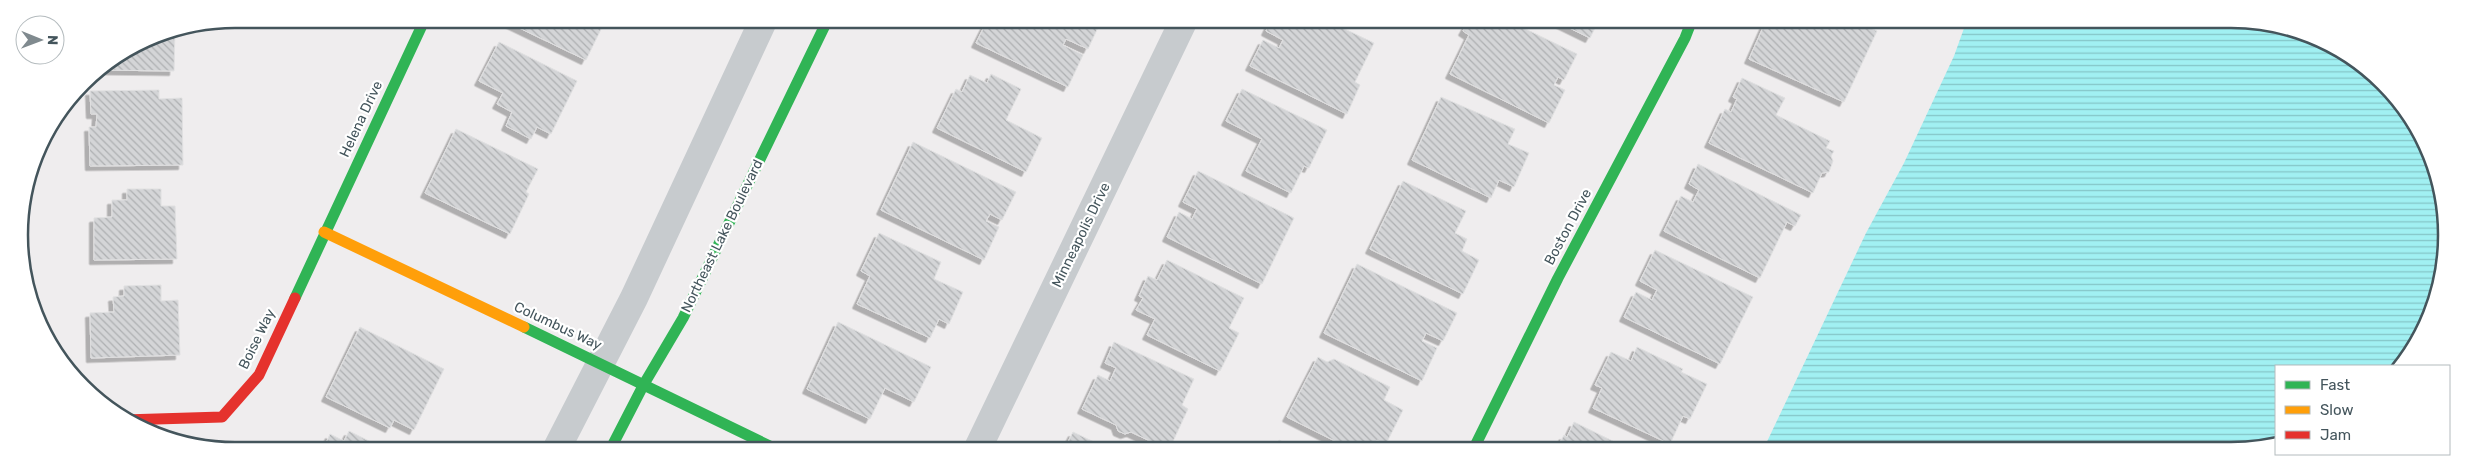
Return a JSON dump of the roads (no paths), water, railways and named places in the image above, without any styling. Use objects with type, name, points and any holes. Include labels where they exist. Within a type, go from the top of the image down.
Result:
[{"type":"street","name":"Helena Drive","points":[[324,232],[421,28]]},
{"type":"street","points":[[560,442],[601,364],[760,28]]},
{"type":"street","name":"Northeast Lake Boulevard","points":[[614,442],[644,384],[683,318],[824,28]]},
{"type":"street","name":"Minneapolis Drive","points":[[981,442],[1180,28]]},
{"type":"street","name":"Boston Drive","points":[[1477,442],[1558,278],[1689,28]]},
{"type":"street","name":"Columbus Way","points":[[324,232],[762,442]]},
{"type":"street","name":"Boise Way","points":[[140,420],[222,417],[259,374],[324,232]]},
{"type":"water","points":[[1964,28],[2244,28],[2270,31],[2309,43],[2345,62],[2377,88],[2403,120],[2422,156],[2434,195],[2438,235],[2434,275],[2422,314],[2403,350],[2392,365],[2275,365],[2275,438],[2257,441],[1767,442],[1866,233],[1904,163],[1954,56]]}]
